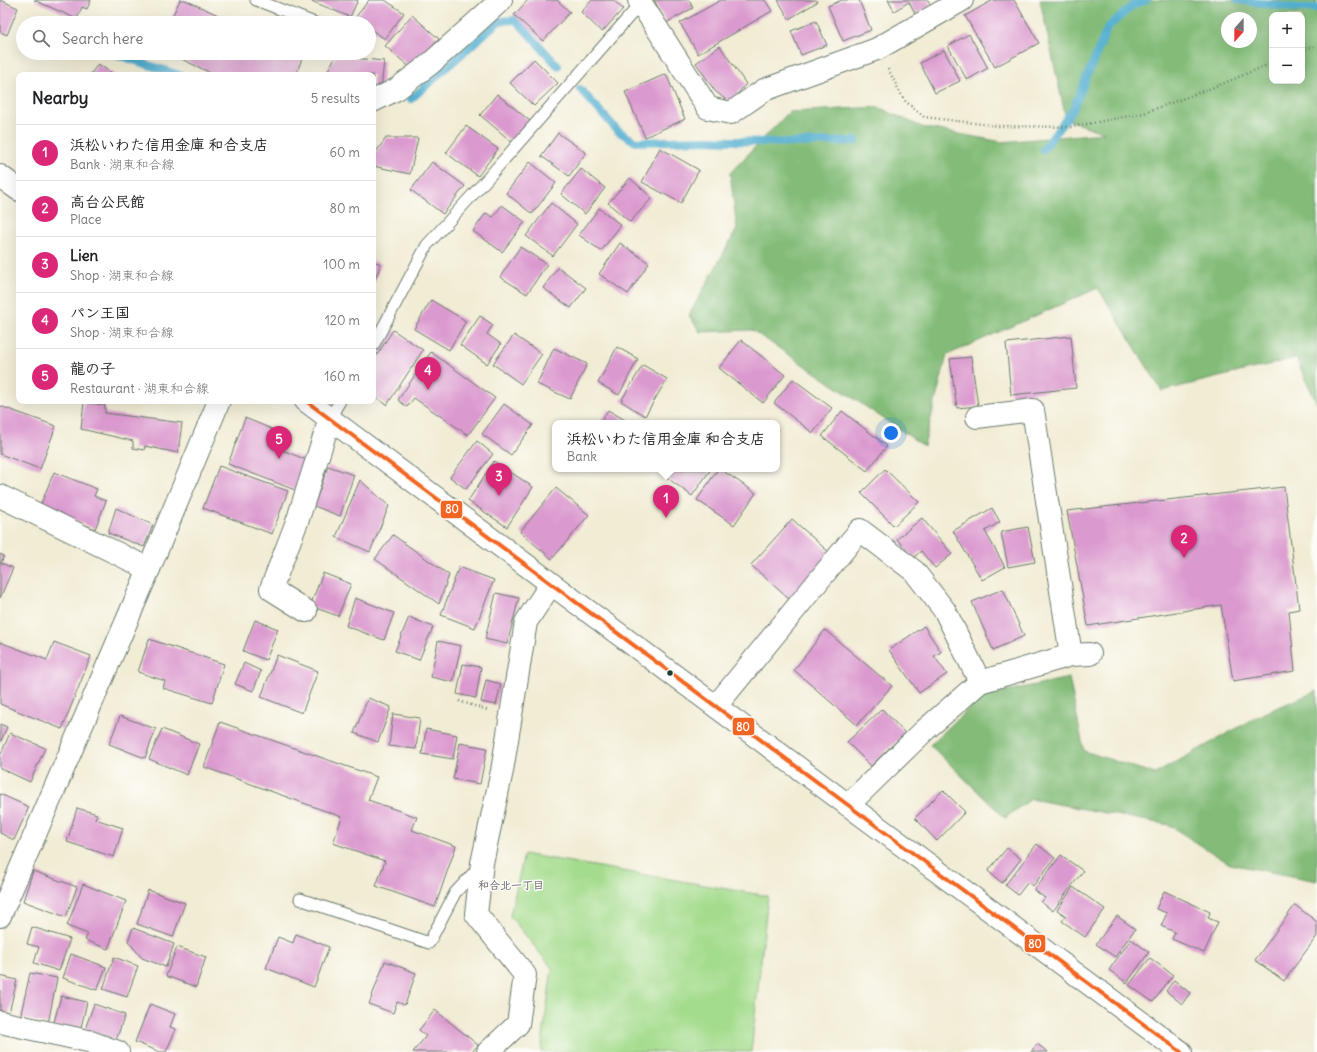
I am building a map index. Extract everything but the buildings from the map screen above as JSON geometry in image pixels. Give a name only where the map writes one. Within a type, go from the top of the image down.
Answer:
[{"type":"street","points":[[376,100],[397,89],[430,64],[502,0]]},
{"type":"street","points":[[640,1],[708,108],[731,113],[764,90],[877,50],[962,0]]},
{"type":"street","points":[[0,176],[16,188]]},
{"type":"street","points":[[0,916],[149,569],[218,404]]},
{"type":"street","points":[[316,404],[335,410],[551,584],[1182,1052]]},
{"type":"street","points":[[306,611],[272,589],[335,410]]},
{"type":"street","points":[[848,805],[925,730],[980,682],[1080,655],[1033,410],[977,416]]},
{"type":"street","points":[[0,496],[149,569]]},
{"type":"street","points":[[716,706],[860,530],[914,571],[945,611],[980,682]]},
{"type":"street","points":[[488,1052],[518,1024],[525,975],[476,914],[482,863],[502,771],[526,622],[551,584]]},
{"type":"street","points":[[0,1022],[88,1041],[118,1052]]},
{"type":"lane","points":[[256,0],[297,16]]},
{"type":"lane","points":[[376,340],[427,245],[487,179],[640,1]]},
{"type":"lane","points":[[300,899],[429,943],[454,893],[482,863]]},
{"type":"path","points":[[1305,49],[1317,45]]},
{"type":"path","points":[[877,50],[904,100],[924,116],[999,126],[1072,127],[1144,113],[1222,84],[1269,64]]},
{"type":"path","points":[[459,701],[486,710]]},
{"type":"green space","points":[[1040,0],[1317,0],[1317,404],[1296,358],[1162,391],[1098,288],[947,355],[924,446],[752,330],[700,332],[689,315],[737,229],[730,173],[789,112],[878,107],[922,127],[1002,142],[1104,133],[1066,119]]},
{"type":"green space","points":[[1069,678],[1084,751],[1155,774],[1264,713],[1317,691],[1317,881],[1230,864],[1169,825],[1031,799],[1005,818],[930,745],[982,696]]},
{"type":"green space","points":[[524,854],[768,896],[751,1052],[541,1052],[552,968],[510,916]]},
{"type":"waterway","points":[[1043,150],[1073,109],[1108,27],[1133,5],[1146,0]]},
{"type":"waterway","points":[[1238,0],[1296,8],[1317,8]]},
{"type":"waterway","points":[[411,99],[499,21],[516,20],[558,66]]},
{"type":"waterway","points":[[133,60],[171,72]]},
{"type":"waterway","points":[[580,89],[618,131],[636,142],[704,140],[793,143],[856,141]]},
{"type":"transit line","name":"80","points":[[310,404],[1181,1052]]},
{"type":"place","name":"パン王国","points":[[428,390]]},
{"type":"place","name":"龍の子","points":[[279,459]]},
{"type":"place","name":"Lien","points":[[499,496]]},
{"type":"place","name":"浜松いわた信用金庫 和合支店","points":[[666,518]]},
{"type":"place","name":"高台公民館","points":[[1184,558]]},
{"type":"district","name":"和合北一丁目","points":[[511,885]]}]
